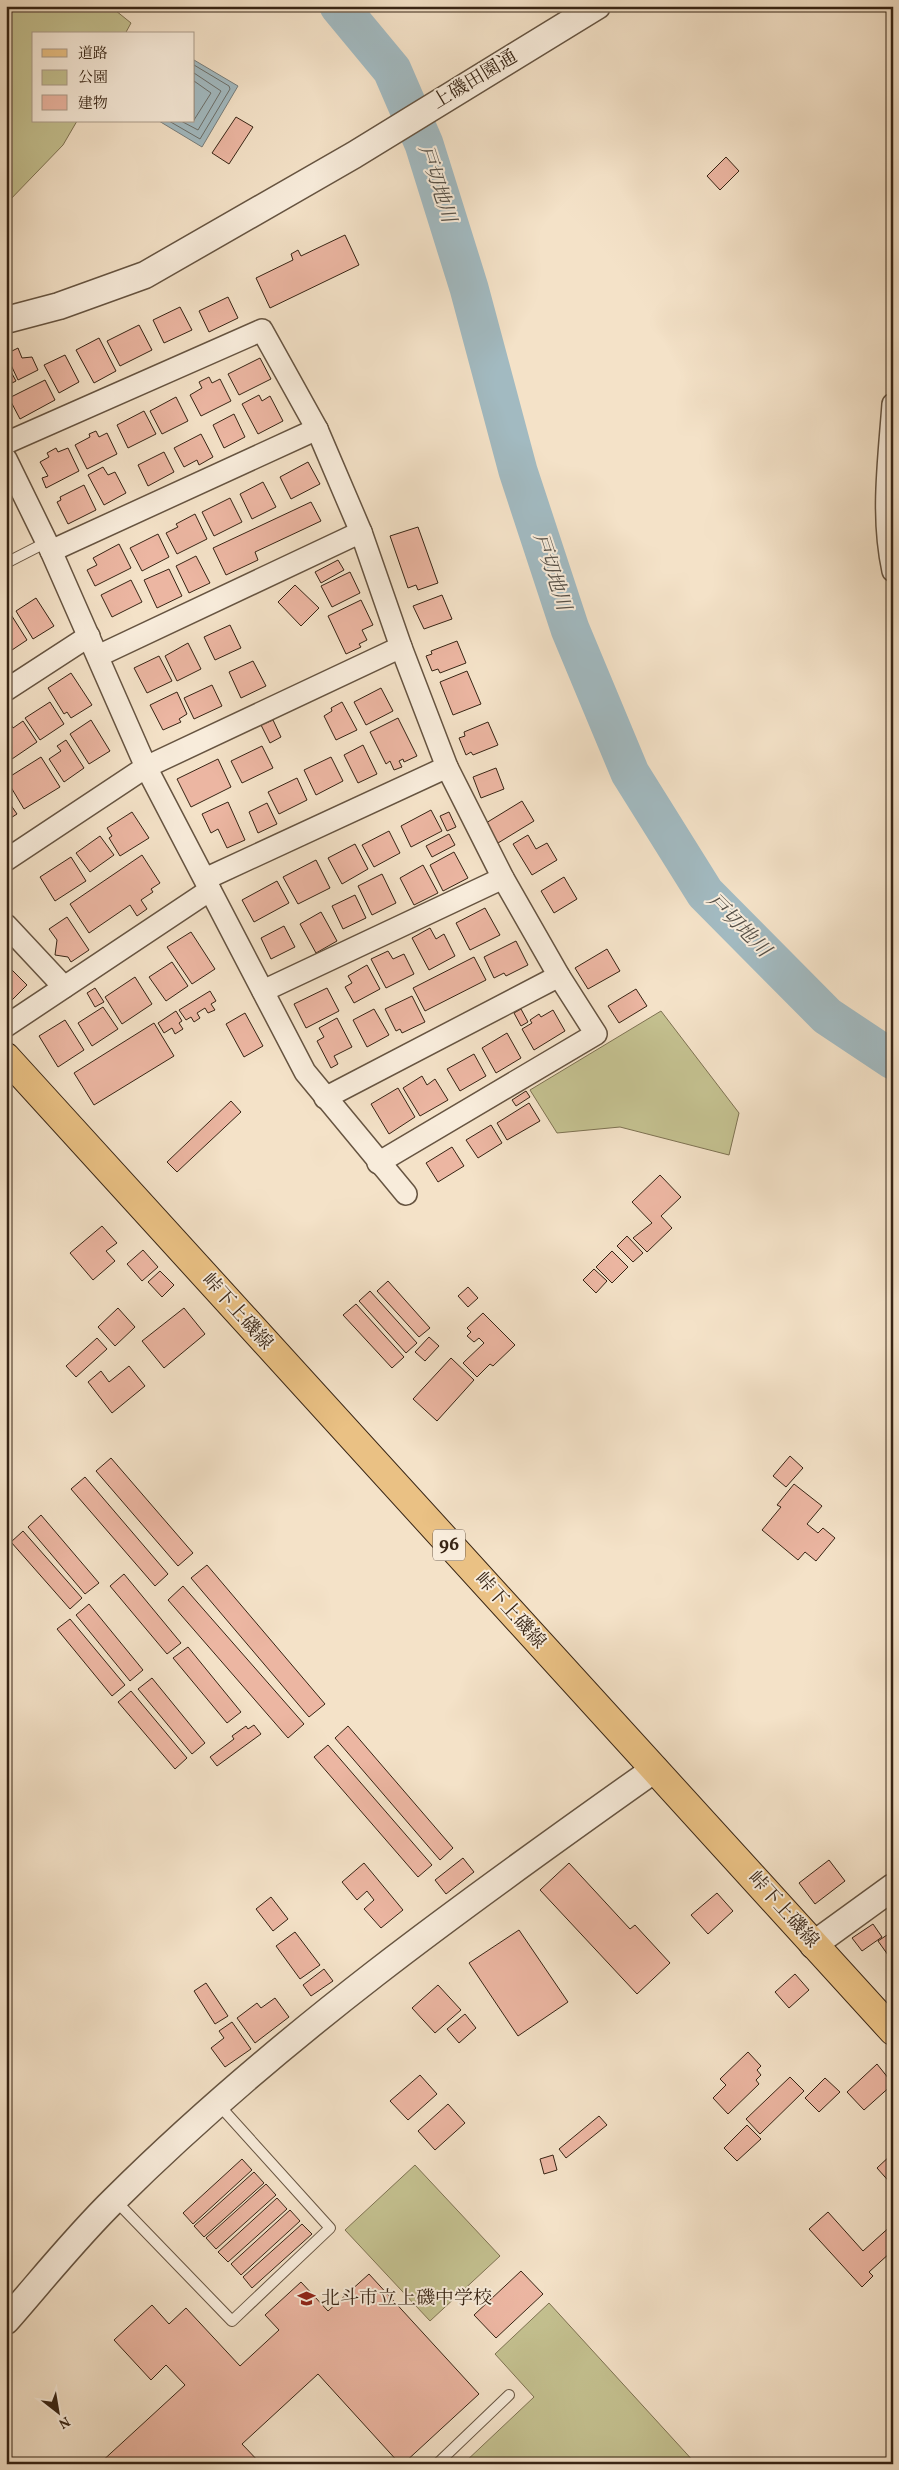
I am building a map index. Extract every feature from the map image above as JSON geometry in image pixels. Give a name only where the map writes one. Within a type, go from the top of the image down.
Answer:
[{"type":"main road","name":"峠下上磯線","points":[[6,1057],[893,2031]]},
{"type":"street","name":"上磯田園通","points":[[6,320],[59,306],[145,276],[354,155],[596,6]]},
{"type":"street","points":[[6,443],[262,330],[317,429],[361,532],[400,647],[447,767],[503,878],[559,976],[596,1034],[378,1163]]},
{"type":"street","points":[[893,404],[886,514],[887,542],[893,571]]},
{"type":"street","points":[[49,546],[317,429]]},
{"type":"street","points":[[6,459],[49,546],[146,767],[305,1072],[378,1163],[406,1194]]},
{"type":"street","points":[[98,656],[361,532]]},
{"type":"street","points":[[6,690],[89,636]]},
{"type":"street","points":[[6,860],[146,767],[400,647]]},
{"type":"street","points":[[6,1026],[208,885],[447,767]]},
{"type":"street","points":[[262,991],[503,878]]},
{"type":"street","points":[[6,925],[64,987]]},
{"type":"street","points":[[325,1098],[559,976]]},
{"type":"street","points":[[6,2321],[114,2199],[218,2104],[302,2032],[493,1884],[655,1770]]},
{"type":"street","points":[[813,1945],[893,1887]]},
{"type":"lane","points":[[6,563],[49,546]]},
{"type":"lane","points":[[114,2199],[232,2321],[330,2228],[248,2140],[218,2104]]},
{"type":"lane","points":[[437,2464],[509,2395]]},
{"type":"green space","points":[[6,6],[110,6],[131,23],[126,32],[32,32],[32,122],[76,122],[63,145],[6,204]]},
{"type":"green space","points":[[661,1011],[739,1113],[729,1155],[620,1127],[557,1133],[530,1090]]},
{"type":"green space","points":[[415,2165],[500,2256],[430,2321],[345,2230]]},
{"type":"green space","points":[[549,2303],[696,2464],[463,2464],[534,2397],[495,2354]]},
{"type":"water","points":[[195,61],[238,86],[202,147],[161,122],[195,122]]},
{"type":"building","points":[[236,117],[253,127],[229,164],[212,153]]},
{"type":"building","points":[[726,157],[739,171],[720,190],[707,176]]},
{"type":"building","points":[[345,235],[359,265],[270,308],[256,278],[293,260],[291,254],[298,250],[301,256]]},
{"type":"building","points":[[228,297],[238,318],[209,332],[199,311]]},
{"type":"building","points":[[180,307],[192,330],[164,343],[153,320]]},
{"type":"building","points":[[139,325],[152,350],[120,366],[107,341]]},
{"type":"building","points":[[99,338],[116,371],[94,383],[76,350]]},
{"type":"building","points":[[18,348],[22,358],[32,357],[38,370],[18,380],[11,365],[6,367],[6,354]]},
{"type":"building","points":[[65,355],[79,382],[59,393],[44,365]]},
{"type":"building","points":[[260,358],[271,379],[239,395],[228,374]]},
{"type":"building","points":[[10,370],[16,381],[6,386],[6,372]]},
{"type":"building","points":[[209,377],[212,383],[220,379],[231,401],[201,416],[190,395],[202,388],[199,382]]},
{"type":"building","points":[[45,380],[55,400],[20,419],[9,398]]},
{"type":"building","points":[[259,395],[262,401],[270,396],[283,421],[258,434],[242,404]]},
{"type":"building","points":[[176,397],[188,421],[162,434],[150,411]]},
{"type":"building","points":[[144,411],[156,434],[128,448],[117,425]]},
{"type":"building","points":[[234,414],[245,437],[224,448],[213,425]]},
{"type":"building","points":[[96,431],[99,437],[107,433],[117,454],[87,469],[75,445],[90,437],[89,434]]},
{"type":"building","points":[[201,434],[213,457],[199,465],[197,460],[184,467],[174,448]]},
{"type":"building","points":[[56,448],[58,452],[68,448],[79,471],[46,488],[42,478],[48,476],[40,462],[49,457],[47,453]]},
{"type":"building","points":[[164,452],[174,472],[148,486],[138,465]]},
{"type":"building","points":[[308,462],[320,484],[291,499],[280,477]]},
{"type":"building","points":[[103,467],[108,475],[115,472],[126,493],[104,505],[88,475]]},
{"type":"building","points":[[263,482],[276,507],[252,519],[240,494]]},
{"type":"building","points":[[84,485],[96,510],[68,524],[57,502],[61,500],[60,497]]},
{"type":"building","points":[[230,498],[242,522],[214,536],[202,512]]},
{"type":"building","points":[[311,502],[321,521],[255,552],[258,560],[226,575],[213,548]]},
{"type":"building","points":[[195,514],[207,539],[177,554],[166,533],[178,527],[176,524]]},
{"type":"building","points":[[418,527],[438,583],[418,590],[416,585],[408,588],[390,536]]},
{"type":"building","points":[[158,534],[169,557],[142,571],[130,548]]},
{"type":"building","points":[[119,544],[131,568],[95,586],[87,570],[97,565],[93,558]]},
{"type":"building","points":[[196,556],[210,583],[189,593],[176,566]]},
{"type":"building","points":[[338,560],[344,570],[321,583],[315,572]]},
{"type":"building","points":[[169,569],[182,596],[157,608],[144,580]]},
{"type":"building","points":[[350,572],[360,593],[332,607],[321,586]]},
{"type":"building","points":[[131,580],[142,602],[112,617],[101,595]]},
{"type":"building","points":[[295,585],[319,608],[301,626],[278,602]]},
{"type":"building","points":[[442,595],[452,619],[424,629],[413,606]]},
{"type":"building","points":[[36,598],[54,626],[33,639],[16,611]]},
{"type":"building","points":[[361,600],[373,625],[362,630],[367,640],[359,644],[361,647],[346,654],[328,616]]},
{"type":"building","points":[[10,613],[27,640],[6,654],[6,616]]},
{"type":"building","points":[[230,625],[241,648],[215,660],[204,637]]},
{"type":"building","points":[[457,641],[466,663],[440,673],[438,669],[432,671],[426,656],[432,654],[431,651]]},
{"type":"building","points":[[188,643],[201,669],[177,681],[165,656]]},
{"type":"building","points":[[159,656],[172,681],[147,693],[134,668]]},
{"type":"building","points":[[253,661],[266,686],[241,698],[229,672]]},
{"type":"building","points":[[467,671],[481,704],[453,715],[440,682]]},
{"type":"building","points":[[71,673],[92,705],[71,718],[67,712],[64,714],[48,688]]},
{"type":"building","points":[[212,685],[222,706],[194,719],[184,698]]},
{"type":"building","points":[[381,688],[393,711],[366,725],[354,702]]},
{"type":"building","points":[[177,692],[187,714],[179,719],[181,722],[163,730],[150,705]]},
{"type":"building","points":[[50,702],[64,724],[40,740],[25,718]]},
{"type":"building","points":[[342,702],[357,730],[336,740],[324,716],[332,711],[331,708]]},
{"type":"building","points":[[398,718],[417,756],[404,762],[403,759],[399,761],[402,767],[394,770],[390,761],[386,764],[370,732]]},
{"type":"building","points":[[91,720],[110,751],[89,764],[70,734]]},
{"type":"building","points":[[273,720],[281,737],[270,743],[261,725]]},
{"type":"building","points":[[23,721],[37,742],[12,759],[6,751],[6,727],[11,724],[13,728]]},
{"type":"building","points":[[488,722],[498,745],[473,755],[471,752],[466,755],[459,738],[465,736],[464,732]]},
{"type":"building","points":[[66,740],[84,768],[64,782],[49,759],[61,751],[57,746]]},
{"type":"building","points":[[363,745],[377,774],[358,783],[344,755]]},
{"type":"building","points":[[262,746],[273,768],[242,783],[231,761]]},
{"type":"building","points":[[41,757],[60,787],[24,809],[6,779]]},
{"type":"building","points":[[331,757],[343,781],[316,795],[304,770]]},
{"type":"building","points":[[218,759],[231,787],[191,807],[177,779]]},
{"type":"building","points":[[496,768],[504,789],[481,798],[473,777]]},
{"type":"building","points":[[297,778],[307,800],[279,814],[268,792]]},
{"type":"building","points":[[6,798],[17,814],[6,821]]},
{"type":"building","points":[[522,801],[534,821],[498,843],[486,823]]},
{"type":"building","points":[[228,802],[245,840],[227,848],[218,829],[211,833],[202,814]]},
{"type":"building","points":[[267,803],[277,824],[258,833],[249,812]]},
{"type":"building","points":[[431,810],[442,831],[411,847],[401,826]]},
{"type":"building","points":[[132,812],[149,838],[120,856],[109,838],[112,836],[107,828]]},
{"type":"building","points":[[449,812],[456,827],[447,831],[440,816]]},
{"type":"building","points":[[389,831],[400,853],[374,867],[362,845]]},
{"type":"building","points":[[449,834],[455,845],[432,857],[426,846]]},
{"type":"building","points":[[528,835],[536,849],[547,843],[557,860],[532,875],[513,844]]},
{"type":"building","points":[[100,836],[114,855],[90,872],[76,853]]},
{"type":"building","points":[[355,844],[368,869],[342,884],[328,858]]},
{"type":"building","points":[[454,852],[468,878],[443,891],[430,865]]},
{"type":"building","points":[[142,855],[160,883],[151,889],[153,892],[141,900],[147,909],[137,916],[130,905],[89,933],[70,904]]},
{"type":"building","points":[[71,857],[86,881],[55,901],[40,877]]},
{"type":"building","points":[[316,860],[330,888],[298,904],[283,877]]},
{"type":"building","points":[[423,865],[438,893],[414,905],[400,878]]},
{"type":"building","points":[[382,874],[396,903],[372,915],[358,886]]},
{"type":"building","points":[[564,877],[577,899],[554,913],[541,891]]},
{"type":"building","points":[[277,881],[289,903],[254,922],[242,900]]},
{"type":"building","points":[[355,895],[366,918],[343,929],[332,906]]},
{"type":"building","points":[[485,908],[500,935],[470,950],[456,923]]},
{"type":"building","points":[[321,912],[337,941],[316,953],[300,924]]},
{"type":"building","points":[[67,917],[89,950],[71,962],[68,957],[55,955],[57,940],[49,929]]},
{"type":"building","points":[[284,926],[295,947],[271,959],[261,938]]},
{"type":"building","points":[[430,928],[436,939],[444,934],[455,956],[429,970],[412,938]]},
{"type":"building","points":[[191,932],[215,969],[192,984],[167,947]]},
{"type":"building","points":[[516,941],[528,965],[506,976],[504,973],[494,978],[484,957]]},
{"type":"building","points":[[607,949],[620,971],[588,989],[575,968]]},
{"type":"building","points":[[388,951],[393,959],[404,954],[414,974],[386,988],[371,959]]},
{"type":"building","points":[[474,957],[486,980],[425,1011],[413,988]]},
{"type":"building","points":[[172,962],[188,986],[166,1001],[149,977]]},
{"type":"building","points":[[6,964],[27,985],[9,1003],[6,1000]]},
{"type":"building","points":[[367,965],[380,989],[354,1003],[345,987],[352,983],[348,976]]},
{"type":"building","points":[[135,977],[152,1004],[122,1024],[105,997]]},
{"type":"building","points":[[95,988],[104,1002],[95,1007],[87,993]]},
{"type":"building","points":[[327,988],[339,1011],[306,1028],[294,1004]]},
{"type":"building","points":[[636,989],[647,1006],[619,1023],[608,1006]]},
{"type":"building","points":[[210,991],[216,1001],[211,1004],[215,1010],[208,1013],[205,1008],[197,1013],[200,1018],[194,1022],[191,1017],[186,1020],[179,1010]]},
{"type":"building","points":[[412,996],[425,1022],[402,1033],[400,1029],[396,1031],[385,1009]]},
{"type":"building","points":[[103,1007],[118,1029],[92,1046],[78,1023]]},
{"type":"building","points":[[374,1009],[389,1035],[367,1047],[353,1020]]},
{"type":"building","points":[[521,1009],[528,1022],[521,1026],[514,1013]]},
{"type":"building","points":[[553,1010],[565,1031],[534,1050],[522,1029],[532,1023],[530,1020],[539,1014],[541,1017]]},
{"type":"building","points":[[176,1011],[182,1021],[179,1023],[183,1029],[175,1034],[172,1028],[164,1033],[158,1023]]},
{"type":"building","points":[[245,1013],[263,1046],[244,1057],[226,1024]]},
{"type":"building","points":[[337,1018],[352,1047],[334,1056],[338,1064],[331,1068],[317,1041],[324,1037],[319,1028]]},
{"type":"building","points":[[65,1020],[84,1050],[58,1067],[39,1036]]},
{"type":"building","points":[[154,1023],[174,1056],[94,1105],[74,1073]]},
{"type":"building","points":[[507,1033],[521,1058],[496,1073],[482,1048]]},
{"type":"building","points":[[474,1054],[486,1076],[460,1091],[447,1069]]},
{"type":"building","points":[[422,1076],[427,1085],[435,1079],[448,1100],[420,1116],[403,1088]]},
{"type":"building","points":[[398,1088],[415,1117],[389,1134],[371,1104]]},
{"type":"building","points":[[526,1091],[530,1097],[516,1106],[512,1100]]},
{"type":"building","points":[[231,1101],[241,1112],[177,1172],[167,1162]]},
{"type":"building","points":[[529,1103],[540,1121],[507,1140],[497,1123]]},
{"type":"building","points":[[491,1125],[502,1143],[478,1158],[466,1140]]},
{"type":"building","points":[[452,1147],[464,1166],[438,1182],[426,1163]]},
{"type":"building","points":[[660,1175],[681,1197],[661,1216],[672,1228],[647,1252],[633,1238],[652,1223],[632,1202]]},
{"type":"building","points":[[102,1226],[117,1243],[106,1251],[115,1261],[93,1280],[70,1253]]},
{"type":"building","points":[[627,1236],[643,1253],[633,1262],[617,1246]]},
{"type":"building","points":[[143,1250],[158,1267],[142,1281],[127,1264]]},
{"type":"building","points":[[612,1251],[628,1267],[612,1283],[596,1267]]},
{"type":"building","points":[[594,1269],[607,1281],[596,1293],[583,1280]]},
{"type":"building","points":[[160,1271],[174,1285],[162,1297],[148,1282]]},
{"type":"building","points":[[388,1281],[430,1328],[419,1337],[377,1291]]},
{"type":"building","points":[[468,1287],[478,1298],[468,1307],[458,1296]]},
{"type":"building","points":[[370,1291],[417,1343],[406,1353],[359,1301]]},
{"type":"building","points":[[356,1304],[404,1357],[392,1368],[343,1315]]},
{"type":"building","points":[[118,1308],[135,1327],[115,1346],[98,1327]]},
{"type":"building","points":[[184,1308],[205,1334],[164,1368],[142,1341]]},
{"type":"building","points":[[483,1313],[515,1345],[493,1366],[490,1364],[477,1377],[463,1363],[484,1343],[479,1338],[474,1342],[467,1336],[471,1332],[467,1328]]},
{"type":"building","points":[[429,1337],[439,1346],[425,1361],[415,1352]]},
{"type":"building","points":[[97,1338],[107,1349],[76,1377],[66,1366]]},
{"type":"building","points":[[451,1358],[474,1380],[437,1421],[413,1399]]},
{"type":"building","points":[[129,1366],[145,1386],[112,1413],[88,1382],[101,1371],[109,1382]]},
{"type":"building","points":[[790,1456],[803,1468],[786,1487],[773,1476]]},
{"type":"building","points":[[111,1458],[193,1553],[178,1566],[96,1471]]},
{"type":"building","points":[[85,1477],[168,1574],[155,1586],[71,1489]]},
{"type":"building","points":[[794,1484],[822,1506],[807,1524],[818,1533],[823,1528],[835,1538],[816,1561],[805,1552],[798,1560],[762,1530],[781,1507],[777,1505]]},
{"type":"building","points":[[41,1515],[99,1583],[85,1594],[28,1527]]},
{"type":"building","points":[[23,1531],[82,1598],[70,1609],[11,1542]]},
{"type":"building","points":[[207,1565],[325,1704],[309,1717],[191,1578]]},
{"type":"building","points":[[124,1574],[181,1643],[167,1654],[110,1586]]},
{"type":"building","points":[[183,1586],[304,1724],[288,1738],[168,1600]]},
{"type":"building","points":[[89,1604],[143,1670],[130,1681],[76,1615]]},
{"type":"building","points":[[70,1619],[125,1685],[112,1696],[57,1629]]},
{"type":"building","points":[[188,1647],[241,1712],[227,1723],[173,1658]]},
{"type":"building","points":[[152,1678],[205,1743],[192,1754],[138,1689]]},
{"type":"building","points":[[131,1691],[187,1758],[175,1769],[118,1702]]},
{"type":"building","points":[[254,1725],[261,1734],[217,1766],[210,1757],[234,1739],[232,1736],[246,1726],[248,1729]]},
{"type":"building","points":[[348,1726],[453,1848],[440,1860],[335,1738]]},
{"type":"building","points":[[328,1745],[432,1865],[418,1877],[314,1757]]},
{"type":"building","points":[[463,1858],[474,1872],[446,1894],[435,1880]]},
{"type":"building","points":[[829,1860],[845,1881],[815,1904],[799,1883]]},
{"type":"building","points":[[364,1863],[403,1910],[381,1928],[364,1909],[374,1900],[367,1891],[357,1900],[342,1882]]},
{"type":"building","points":[[569,1863],[630,1929],[635,1925],[670,1963],[637,1994],[540,1890]]},
{"type":"building","points":[[717,1893],[733,1911],[708,1934],[691,1915]]},
{"type":"building","points":[[271,1897],[288,1919],[273,1931],[256,1909]]},
{"type":"building","points":[[873,1924],[882,1937],[862,1951],[852,1938]]},
{"type":"building","points":[[519,1930],[568,2002],[518,2036],[469,1963]]},
{"type":"building","points":[[893,1931],[893,1962],[878,1941]]},
{"type":"building","points":[[295,1932],[320,1965],[300,1979],[276,1946]]},
{"type":"building","points":[[324,1969],[333,1981],[311,1996],[303,1985]]},
{"type":"building","points":[[795,1974],[809,1990],[789,2008],[775,1992]]},
{"type":"building","points":[[206,1983],[228,2016],[215,2024],[194,1991]]},
{"type":"building","points":[[438,1985],[461,2010],[435,2033],[412,2008]]},
{"type":"building","points":[[275,1998],[289,2017],[255,2043],[237,2018],[257,2003],[261,2008]]},
{"type":"building","points":[[465,2014],[476,2028],[459,2043],[447,2029]]},
{"type":"building","points":[[232,2022],[251,2049],[225,2067],[211,2048],[224,2038],[219,2031]]},
{"type":"building","points":[[748,2052],[761,2066],[757,2070],[761,2075],[756,2080],[759,2084],[728,2114],[713,2098],[726,2085],[720,2079]]},
{"type":"building","points":[[877,2064],[893,2084],[864,2110],[847,2092]]},
{"type":"building","points":[[420,2075],[437,2094],[408,2120],[390,2101]]},
{"type":"building","points":[[790,2077],[804,2091],[760,2134],[746,2119]]},
{"type":"building","points":[[825,2078],[840,2092],[819,2112],[805,2098]]},
{"type":"building","points":[[448,2104],[465,2123],[435,2150],[418,2131]]},
{"type":"building","points":[[599,2116],[607,2125],[566,2158],[559,2149]]},
{"type":"building","points":[[747,2125],[761,2139],[737,2161],[724,2148]]},
{"type":"building","points":[[893,2153],[893,2186],[877,2168]]},
{"type":"building","points":[[553,2155],[557,2170],[544,2174],[540,2159]]},
{"type":"building","points":[[242,2159],[252,2170],[193,2224],[183,2213]]},
{"type":"building","points":[[254,2172],[264,2183],[204,2237],[194,2226]]},
{"type":"building","points":[[266,2184],[276,2195],[216,2249],[206,2238]]},
{"type":"building","points":[[277,2198],[287,2209],[228,2262],[218,2252]]},
{"type":"building","points":[[290,2210],[300,2221],[241,2275],[231,2264]]},
{"type":"building","points":[[828,2212],[863,2251],[893,2224],[893,2254],[891,2252],[869,2272],[873,2276],[862,2287],[809,2229]]},
{"type":"building","points":[[302,2224],[312,2234],[252,2288],[243,2277]]},
{"type":"building","points":[[521,2271],[543,2294],[496,2338],[474,2315]]},
{"type":"building","points":[[369,2274],[479,2394],[403,2464],[400,2464],[318,2374],[242,2444],[261,2464],[99,2464],[185,2385],[166,2365],[151,2380],[114,2340],[152,2305],[169,2324],[186,2308],[240,2366],[279,2330],[265,2315],[301,2282],[328,2311]]},
{"type":"waterway","name":"戸切地川","points":[[339,6],[392,70],[424,144],[469,288],[518,471],[570,629],[630,773],[705,893],[827,1016],[893,1060]]},
{"type":"place","name":"北斗市立上磯中学校","points":[[307,2299]]}]
